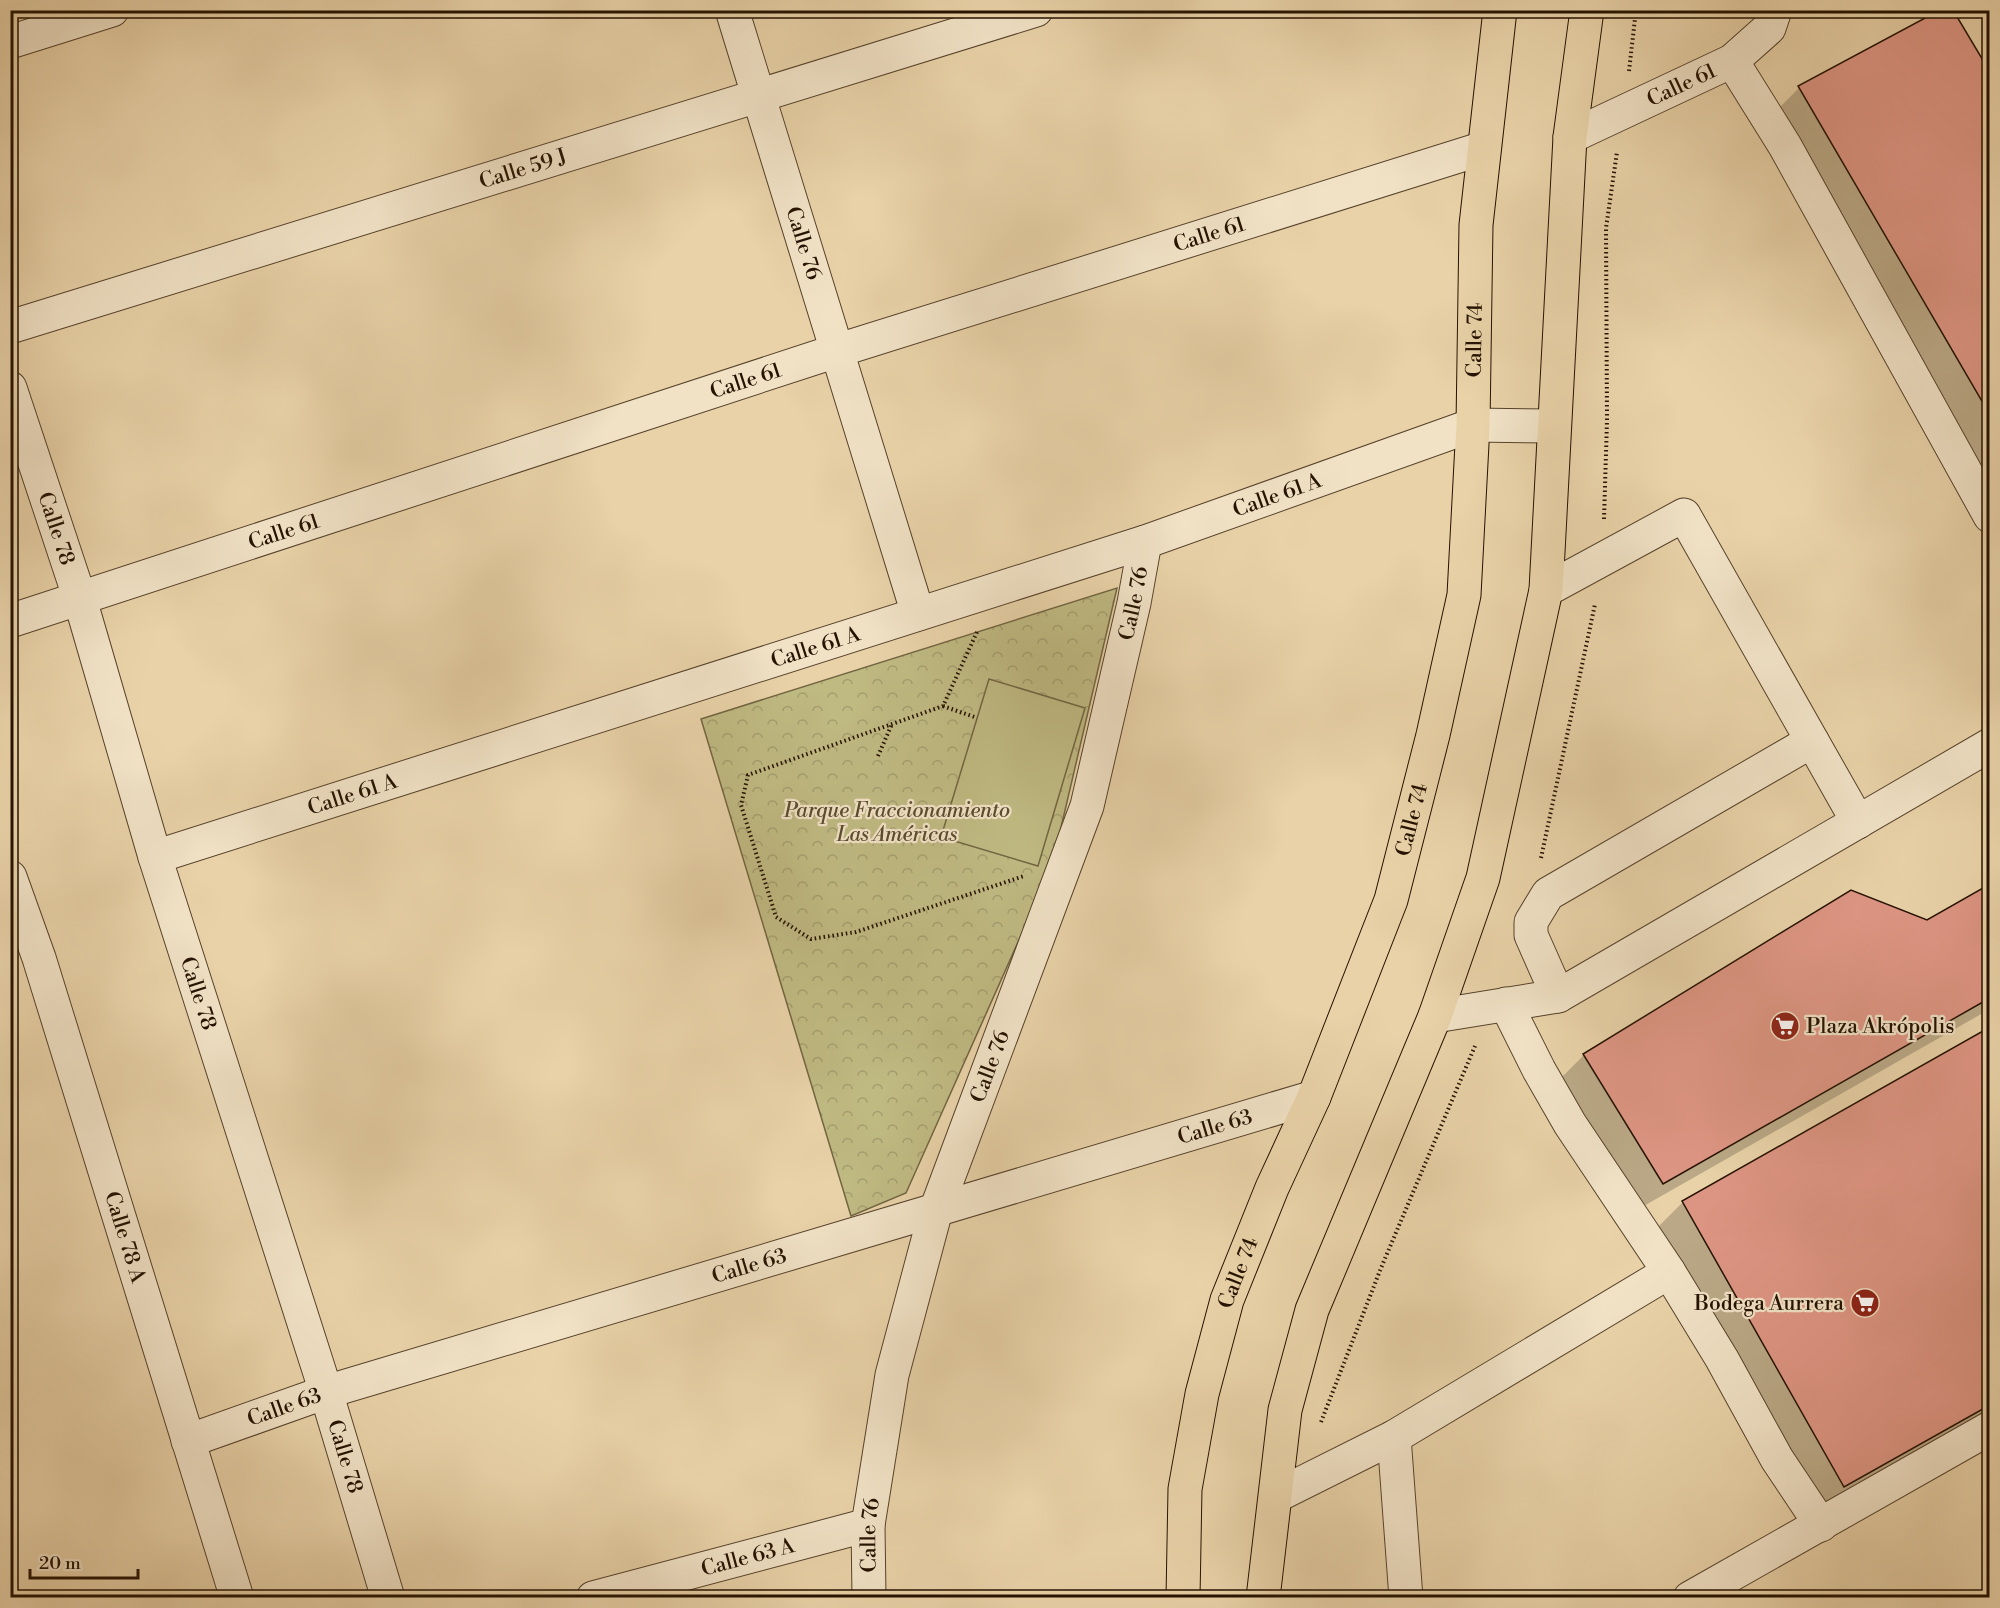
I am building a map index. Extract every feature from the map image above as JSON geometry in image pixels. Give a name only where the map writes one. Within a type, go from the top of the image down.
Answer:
[{"type":"main road","name":"Calle 74","points":[[1183,1598],[1185,1489],[1202,1394],[1227,1300],[1272,1188],[1314,1097],[1391,900],[1464,595],[1473,425],[1476,225],[1500,10]]},
{"type":"main road","points":[[1263,1598],[1285,1410],[1312,1310],[1435,1016],[1483,878],[1546,590],[1570,137],[1587,10]]},
{"type":"street","points":[[10,42],[112,10]]},
{"type":"street","name":"Calle 76","points":[[732,10],[918,614]]},
{"type":"street","name":"Calle 59 J","points":[[10,327],[1035,10]]},
{"type":"street","name":"Calle 61","points":[[1570,137],[1732,61],[1769,28],[1775,10]]},
{"type":"street","points":[[1732,61],[1785,146],[1989,516]]},
{"type":"street","name":"Calle 61","points":[[10,621],[79,596],[836,351],[1484,148]]},
{"type":"street","name":"Calle 78","points":[[10,388],[79,596],[155,857],[326,1392],[388,1598]]},
{"type":"street","points":[[1473,425],[1554,426]]},
{"type":"street","name":"Calle 61 A","points":[[155,857],[1145,542],[1473,425]]},
{"type":"street","points":[[1546,590],[1684,515],[1858,822]]},
{"type":"street","name":"Calle 76","points":[[869,1598],[868,1525],[892,1375],[936,1210],[1088,806],[1134,603],[1145,542]]},
{"type":"street","points":[[1558,996],[1531,935],[1531,922],[1548,894],[1812,741]]},
{"type":"street","points":[[1435,1016],[1558,996],[1989,746]]},
{"type":"street","name":"Calle 78 A","points":[[10,877],[39,958],[237,1598]]},
{"type":"street","points":[[1506,1004],[1539,1070],[1570,1124],[1669,1272],[1777,1459],[1821,1525]]},
{"type":"street","name":"Calle 63","points":[[188,1441],[326,1392],[1314,1097]]},
{"type":"street","points":[[1276,1496],[1394,1437],[1669,1272]]},
{"type":"street","points":[[1690,1598],[1989,1428]]},
{"type":"street","points":[[1394,1437],[1406,1598]]},
{"type":"street","name":"Calle 63 A","points":[[593,1598],[868,1525]]},
{"type":"path","points":[[943,706],[977,631]]},
{"type":"path","points":[[977,718],[943,706],[748,775],[741,806],[776,917],[811,939],[856,932],[1030,874]]},
{"type":"path","points":[[878,756],[893,724]]},
{"type":"green space","name":"Parque Fraccionamiento Las Américas","points":[[1117,588],[1052,866],[906,1193],[851,1216],[701,719]]},
{"type":"green space","points":[[989,679],[1085,708],[1038,866],[941,837]]},
{"type":"building","points":[[1940,10],[1953,10],[1990,72],[1990,415],[1798,86]]},
{"type":"building","name":"Plaza Akrópolis","points":[[1990,884],[1990,998],[1663,1184],[1583,1054],[1851,890],[1927,920]]},
{"type":"building","name":"Bodega Aurrera","points":[[1990,1027],[1990,1405],[1844,1487],[1682,1201]]},
{"type":"place","name":"Plaza Akrópolis","points":[[1785,1026]]},
{"type":"place","name":"Bodega Aurrera","points":[[1865,1303]]}]
